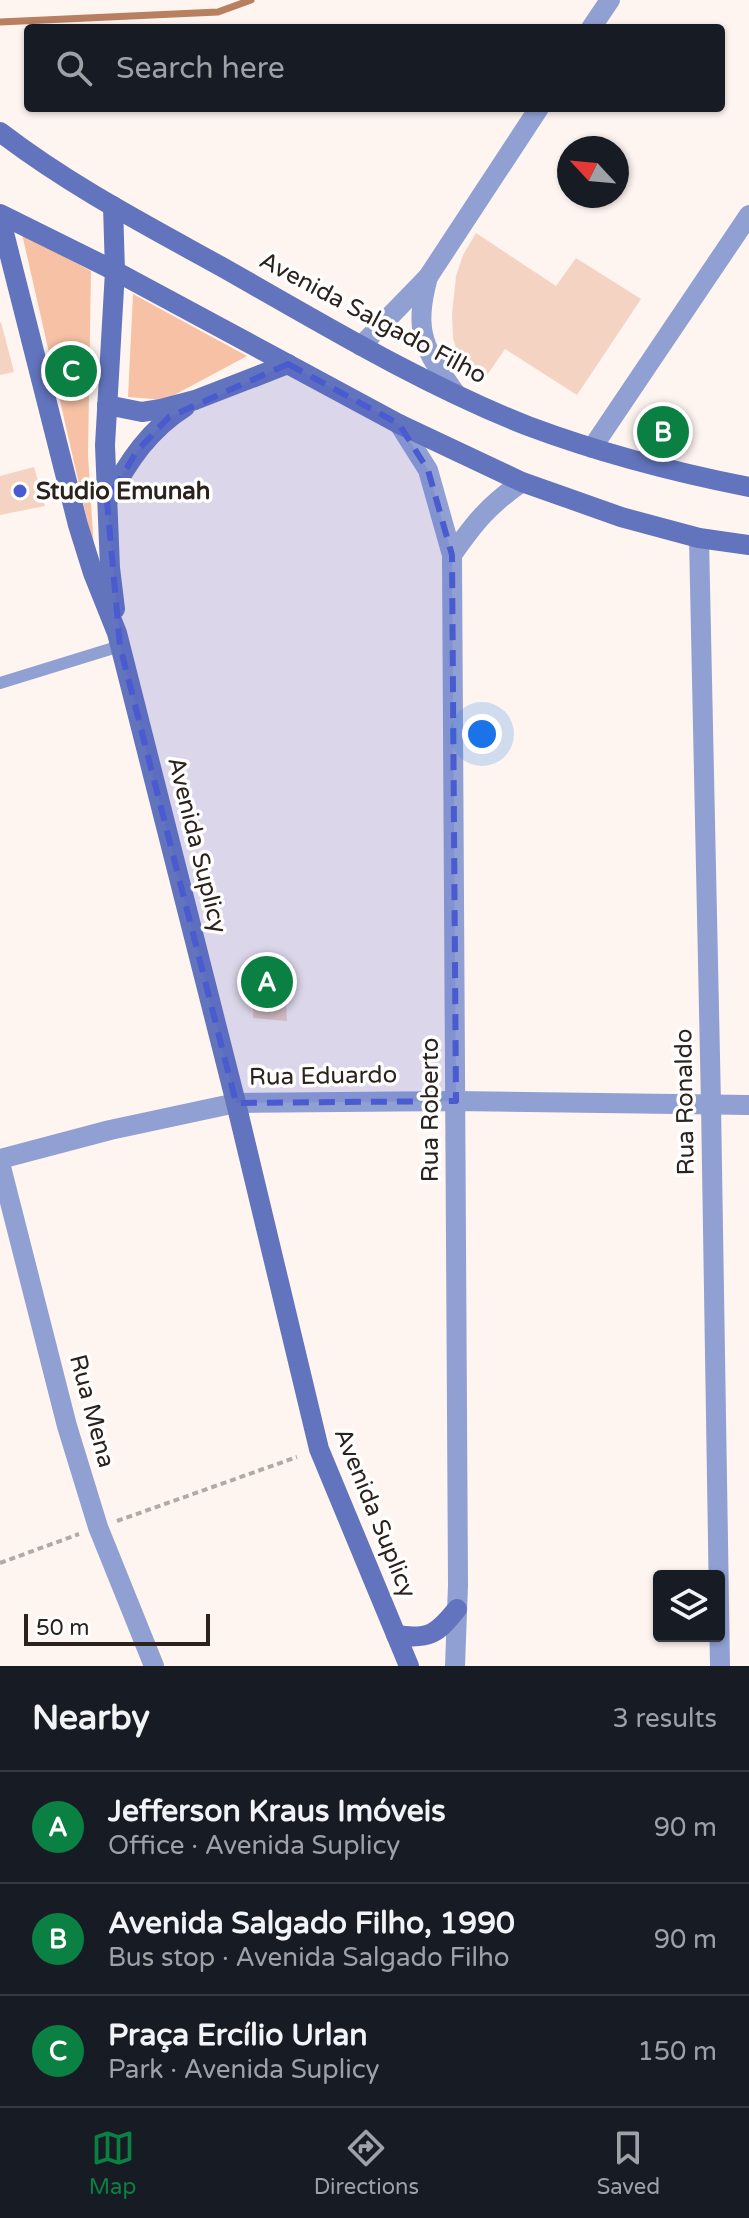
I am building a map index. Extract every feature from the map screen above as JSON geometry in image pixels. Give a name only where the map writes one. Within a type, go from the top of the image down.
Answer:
[{"type":"main road","name":"Avenida Salgado Filho","points":[[0,132],[57,174],[361,346],[456,394],[526,425],[592,448],[659,468],[749,487]]},
{"type":"main road","points":[[113,206],[115,271],[105,445],[110,568],[118,640]]},
{"type":"main road","points":[[0,216],[115,271],[399,424],[522,482],[621,517],[699,538],[749,545]]},
{"type":"main road","name":"Avenida Suplicy","points":[[0,216],[78,525],[118,640],[236,1103],[319,1449],[409,1666]]},
{"type":"main road","points":[[236,384],[255,347]]},
{"type":"main road","points":[[107,405],[142,412],[195,400],[288,364]]},
{"type":"main road","points":[[107,501],[123,472],[154,431],[195,400]]},
{"type":"main road","points":[[396,1635],[415,1638],[430,1636],[445,1625],[457,1609]]},
{"type":"street","points":[[594,24],[610,0]]},
{"type":"street","points":[[361,346],[428,277],[536,112]]},
{"type":"street","points":[[592,448],[749,215]]},
{"type":"street","points":[[428,277],[420,311],[421,329],[426,348],[456,394]]},
{"type":"street","name":"Rua Roberto","points":[[399,424],[428,470],[452,555],[456,1101],[455,1666]]},
{"type":"street","points":[[452,555],[476,521],[496,500],[522,482]]},
{"type":"street","name":"Rua Ronaldo","points":[[699,538],[720,1666]]},
{"type":"street","name":"Rua Eduardo","points":[[0,1161],[110,1130],[236,1103],[456,1101],[749,1105]]},
{"type":"street","name":"Rua Mena","points":[[0,1161],[67,1426],[98,1527],[154,1666]]},
{"type":"lane","points":[[0,683],[118,640]]},
{"type":"path","points":[[0,1563],[319,1449]]},
{"type":"highlighted area","points":[[288,364],[399,424],[428,470],[452,555],[456,1101],[236,1103],[120,646],[107,501],[137,451],[169,417]]},
{"type":"shaded area","points":[[22,234],[91,271],[88,455],[94,550]]},
{"type":"shaded area","points":[[133,294],[247,356],[165,400],[128,397]]},
{"type":"building","points":[[476,233],[556,286],[576,258],[641,299],[577,395],[505,349],[483,381],[460,361],[453,338],[456,276],[463,255]]},
{"type":"building","points":[[0,323],[14,372],[0,375]]},
{"type":"building","name":"Studio Emunah","points":[[34,467],[45,506],[0,515],[0,476]]},
{"type":"building","points":[[254,971],[284,971],[287,1021],[253,1018]]},
{"type":"waterway","points":[[0,22],[218,12],[251,0]]},
{"type":"place","name":"Praça Ercílio Urlan","points":[[71,371]]},
{"type":"place","name":"Avenida Salgado Filho, 1990","points":[[663,432]]},
{"type":"place","name":"Studio Emunah","points":[[20,491]]},
{"type":"place","name":"Jefferson Kraus Imóveis","points":[[267,982]]}]
